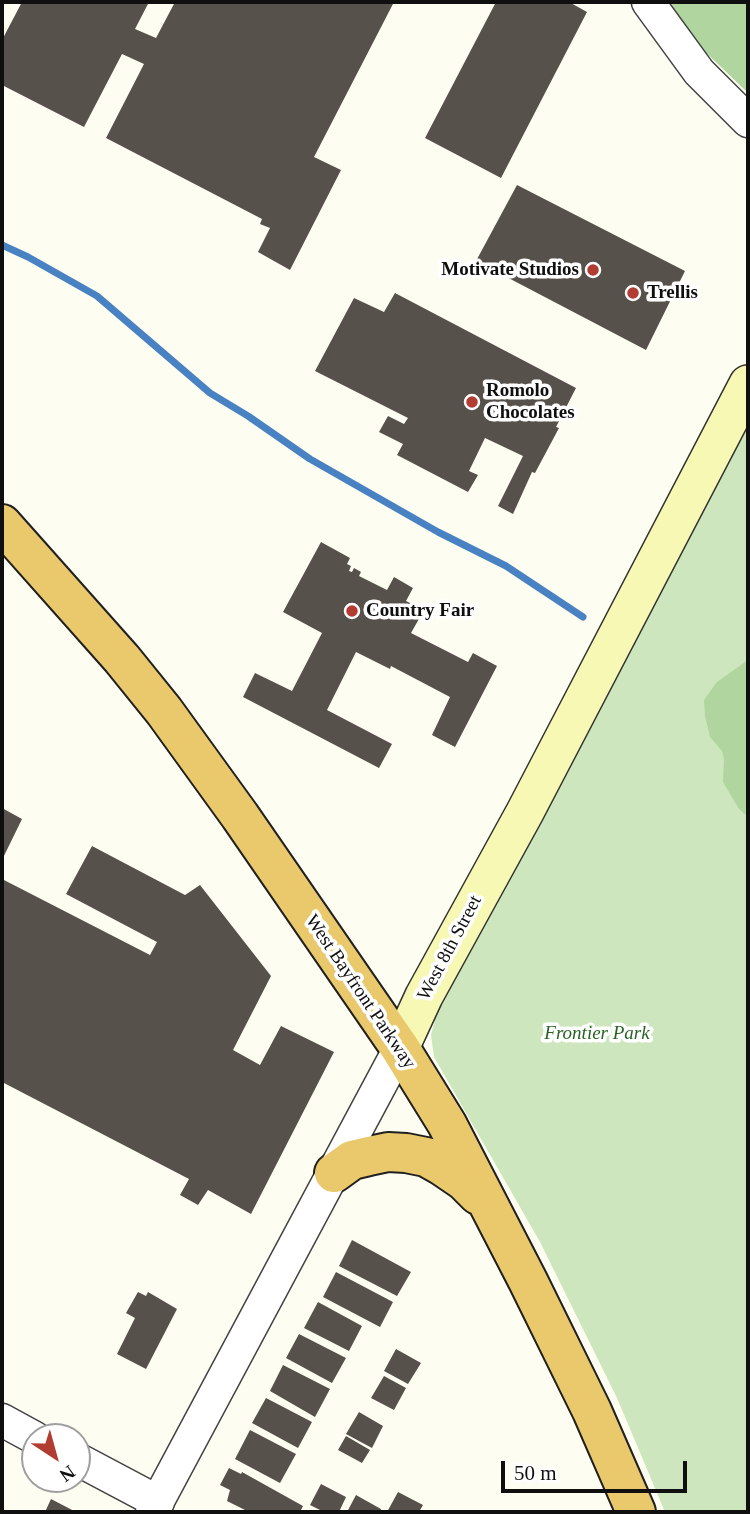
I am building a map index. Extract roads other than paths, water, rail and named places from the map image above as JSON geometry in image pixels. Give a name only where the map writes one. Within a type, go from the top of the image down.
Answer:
[{"type":"highway","name":"West Bayfront Parkway","points":[[2,524],[122,659],[164,711],[400,1048],[447,1124],[583,1391],[636,1512]]},
{"type":"highway","points":[[334,1173],[352,1160],[388,1152],[426,1157],[464,1181],[487,1204]]},
{"type":"main road","name":"West 8th Street","points":[[400,1048],[424,996],[525,812],[748,384]]},
{"type":"street","points":[[648,2],[699,72],[748,121]]},
{"type":"street","name":"West 8th Street","points":[[155,1507],[400,1048]]},
{"type":"street","points":[[2,1420],[21,1430]]},
{"type":"street","points":[[91,1468],[155,1507]]},
{"type":"waterway","points":[[2,245],[97,296],[210,393],[310,459],[438,532],[506,566],[583,617]]},
{"type":"place","name":"Motivate Studios","points":[[593,270]]},
{"type":"place","name":"Trellis","points":[[633,293]]},
{"type":"place","name":"Romolo Chocolates","points":[[472,402]]},
{"type":"place","name":"Country Fair","points":[[352,611]]},
{"type":"park label","name":"Frontier Park","points":[[597,1034]]}]
